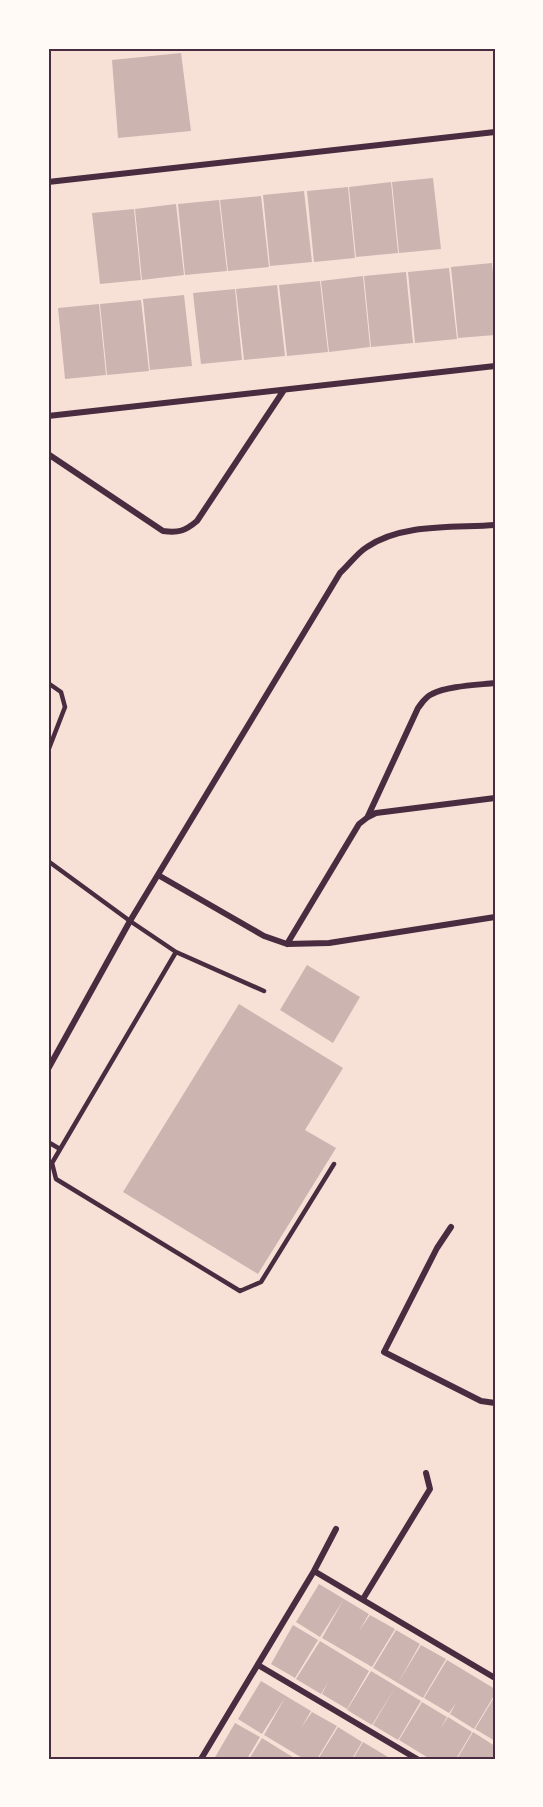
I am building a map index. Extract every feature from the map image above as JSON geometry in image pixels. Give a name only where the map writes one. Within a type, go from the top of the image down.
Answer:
[{"type":"street","points":[[48,182],[495,132]]},
{"type":"street","points":[[48,416],[495,366]]},
{"type":"street","points":[[48,454],[164,531],[177,533],[186,530],[197,521],[284,390]]},
{"type":"street","points":[[48,1069],[130,921],[340,573],[366,547],[388,537],[414,530],[495,525]]},
{"type":"street","points":[[368,817],[424,699],[443,690],[495,683]]},
{"type":"street","points":[[287,944],[359,824],[368,817],[387,812],[495,798]]},
{"type":"street","points":[[159,875],[264,936],[287,944],[329,943],[495,917]]},
{"type":"street","points":[[452,1227],[437,1248],[384,1352],[481,1401],[495,1403]]},
{"type":"street","points":[[363,1599],[430,1489],[426,1473]]},
{"type":"street","points":[[201,1759],[336,1529]]},
{"type":"street","points":[[314,1570],[495,1678]]},
{"type":"street","points":[[258,1665],[417,1759]]},
{"type":"lane","points":[[48,683],[61,692],[65,707],[48,751]]},
{"type":"lane","points":[[48,861],[176,952],[264,991]]},
{"type":"lane","points":[[176,952],[52,1163],[56,1179],[240,1291],[261,1282],[334,1164]]},
{"type":"lane","points":[[48,1142],[60,1149]]},
{"type":"building","points":[[181,53],[191,131],[118,138],[112,60]]},
{"type":"building","points":[[433,178],[441,249],[399,253],[392,182]]},
{"type":"building","points":[[391,182],[398,253],[356,257],[349,187]]},
{"type":"building","points":[[348,187],[355,258],[314,262],[307,191]]},
{"type":"building","points":[[304,191],[312,262],[270,266],[263,195]]},
{"type":"building","points":[[261,196],[269,267],[228,271],[220,200]]},
{"type":"building","points":[[219,200],[227,271],[185,275],[178,204]]},
{"type":"building","points":[[176,204],[184,275],[142,280],[135,209]]},
{"type":"building","points":[[134,209],[141,280],[100,284],[92,213]]},
{"type":"building","points":[[492,263],[495,335],[458,338],[451,267]]},
{"type":"building","points":[[449,268],[457,339],[415,343],[408,272]]},
{"type":"building","points":[[406,272],[413,343],[371,347],[364,276]]},
{"type":"building","points":[[363,276],[370,347],[329,352],[321,281]]},
{"type":"building","points":[[320,281],[328,352],[287,356],[279,285]]},
{"type":"building","points":[[277,285],[285,356],[244,360],[236,289]]},
{"type":"building","points":[[235,289],[242,360],[201,364],[193,293]]},
{"type":"building","points":[[184,295],[192,366],[150,370],[143,299]]},
{"type":"building","points":[[141,300],[149,371],[107,375],[100,304]]},
{"type":"building","points":[[99,304],[106,375],[65,379],[58,308]]},
{"type":"building","points":[[307,965],[360,997],[333,1043],[280,1010]]},
{"type":"building","points":[[239,1004],[343,1068],[305,1130],[336,1148],[258,1274],[123,1192]]},
{"type":"building","points":[[319,1584],[344,1599],[320,1637],[296,1622]]},
{"type":"building","points":[[344,1599],[369,1614],[359,1631],[370,1615],[395,1629],[372,1667],[322,1638]]},
{"type":"building","points":[[293,1625],[318,1640],[295,1678],[271,1664]]},
{"type":"building","points":[[396,1630],[420,1644],[398,1683],[373,1668]]},
{"type":"building","points":[[320,1641],[369,1671],[347,1709],[322,1694],[328,1682],[321,1694],[296,1679]]},
{"type":"building","points":[[421,1645],[446,1659],[423,1698],[398,1683]]},
{"type":"building","points":[[447,1660],[495,1689],[495,1694],[474,1729],[450,1714],[456,1703],[449,1713],[424,1698]]},
{"type":"building","points":[[371,1671],[396,1686],[372,1725],[347,1710]]},
{"type":"building","points":[[261,1681],[286,1696],[262,1734],[238,1719]]},
{"type":"building","points":[[396,1686],[421,1701],[398,1740],[373,1725]]},
{"type":"building","points":[[286,1696],[311,1711],[301,1728],[312,1712],[337,1726],[317,1759],[304,1759],[264,1735]]},
{"type":"building","points":[[495,1696],[495,1741],[475,1729]]},
{"type":"building","points":[[422,1702],[447,1717],[440,1729],[448,1717],[472,1732],[456,1759],[430,1759],[399,1740]]},
{"type":"building","points":[[235,1723],[260,1737],[247,1759],[214,1759]]},
{"type":"building","points":[[338,1727],[362,1742],[352,1759],[318,1759]]},
{"type":"building","points":[[473,1732],[495,1746],[495,1759],[457,1759]]},
{"type":"building","points":[[262,1738],[286,1753],[296,1759],[249,1759]]},
{"type":"building","points":[[363,1742],[388,1757],[387,1759],[353,1759]]}]
